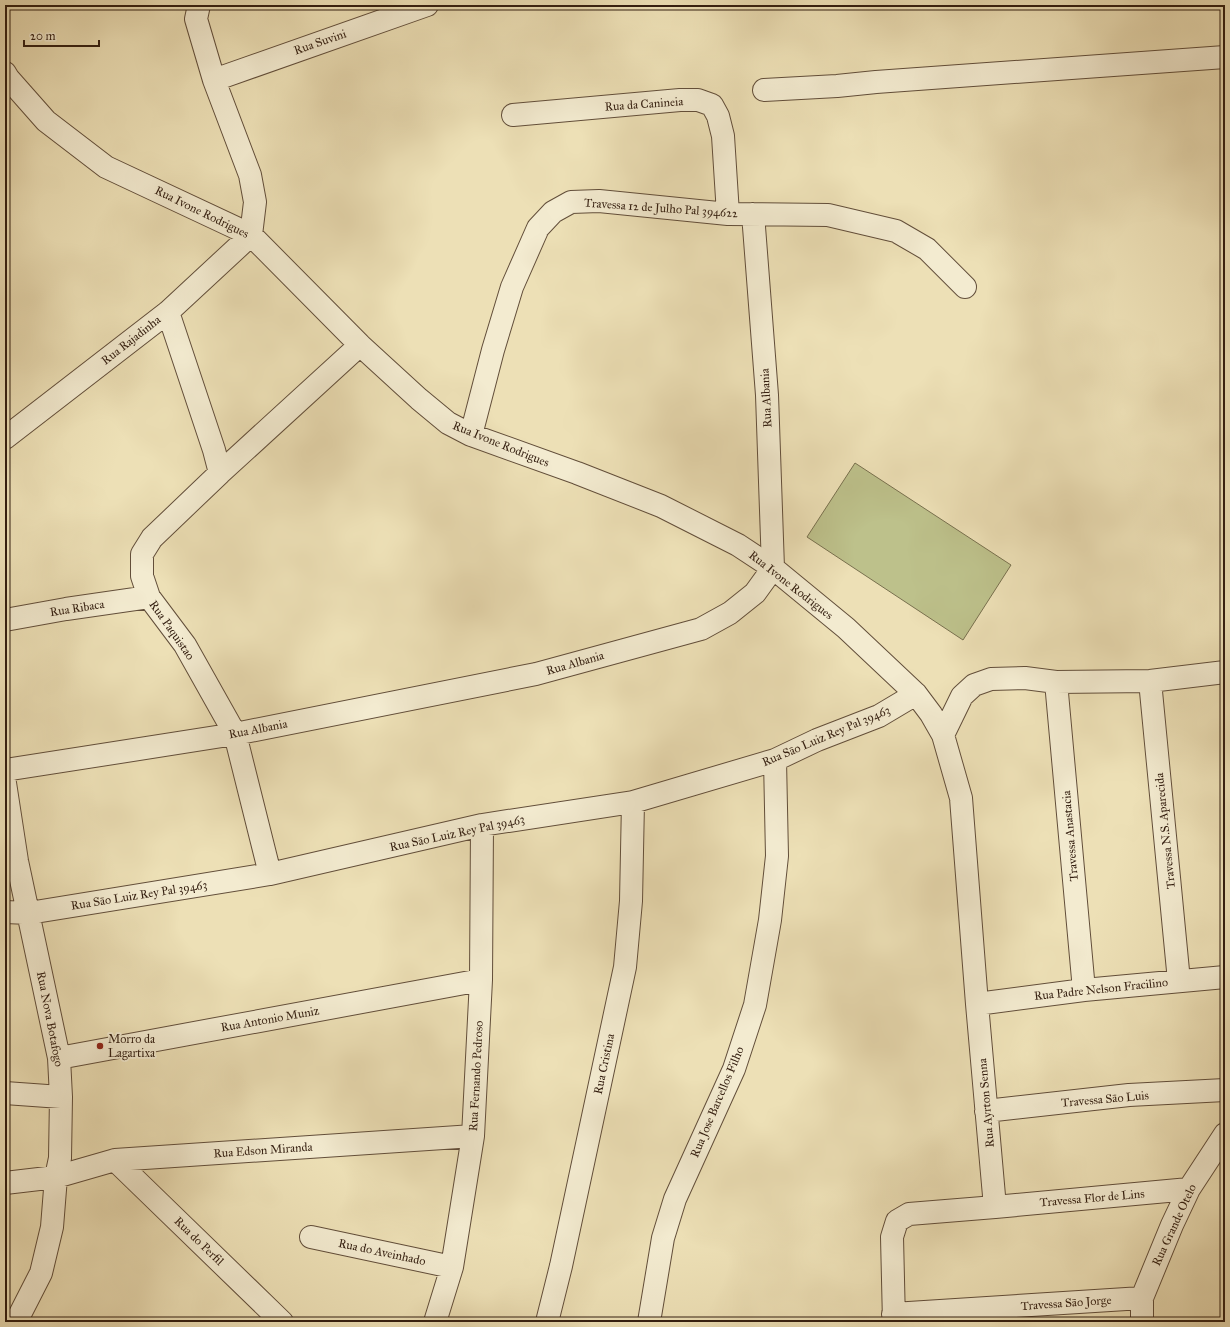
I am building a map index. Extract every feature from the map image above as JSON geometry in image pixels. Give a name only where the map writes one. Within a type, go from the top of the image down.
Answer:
[{"type":"street","points":[[199,5],[196,18],[214,80],[250,175],[255,202],[251,235]]},
{"type":"street","name":"Rua Suvini","points":[[214,80],[426,5]]},
{"type":"street","points":[[764,90],[837,86],[1225,57]]},
{"type":"street","name":"Rua Ivone Rodrigues","points":[[5,73],[46,121],[106,167],[251,235],[360,345],[418,399],[448,423],[471,435],[577,473],[661,506],[738,544],[773,568],[846,628],[916,694],[931,714],[943,735],[960,798]]},
{"type":"street","name":"Rua da Canineia","points":[[513,115],[680,100],[698,100],[712,105],[718,116],[722,136],[728,214]]},
{"type":"street","name":"Travessa 12 de Julho Pal 394622","points":[[471,435],[493,350],[512,287],[538,228],[553,212],[571,202],[599,201],[728,214],[828,215],[896,231],[927,249],[965,286]]},
{"type":"street","name":"Rua Albania","points":[[5,770],[235,734],[536,674],[701,629],[730,613],[755,593],[773,568],[767,395],[753,214]]},
{"type":"street","name":"Rua Rajadinha","points":[[5,438],[168,312],[251,235]]},
{"type":"street","points":[[168,312],[214,450],[220,473]]},
{"type":"street","name":"Rua Paquistao","points":[[270,874],[235,734],[185,645],[149,597],[142,576],[142,554],[152,538],[220,473],[360,345]]},
{"type":"street","name":"Rua Ribaca","points":[[5,620],[66,609],[149,597]]},
{"type":"street","points":[[943,735],[962,696],[974,686],[991,679],[1025,678],[1056,682],[1150,681],[1225,672]]},
{"type":"street","name":"Travessa N.S. Aparecida","points":[[1150,681],[1179,981]]},
{"type":"street","name":"Travessa Anastacia","points":[[1056,682],[1084,990]]},
{"type":"street","name":"Rua Sāo Luiz Rey Pal 39463","points":[[5,912],[29,913],[270,874],[482,825],[633,802],[775,760],[817,740],[879,716],[916,694]]},
{"type":"street","name":"Rua Jose Barcellos Filho","points":[[649,1322],[663,1238],[675,1199],[734,1069],[755,1005],[770,920],[777,856],[775,760]]},
{"type":"street","name":"Rua Nova Botafogo","points":[[5,783],[17,861],[59,1058],[61,1097],[60,1158],[56,1177],[52,1227],[41,1273],[16,1322]]},
{"type":"street","name":"Rua Ayrton Senna","points":[[960,798],[976,1004],[995,1207]]},
{"type":"street","name":"Rua Cristina","points":[[547,1322],[561,1266],[625,967],[631,901],[633,802]]},
{"type":"street","name":"Rua Fernando Pedroso","points":[[435,1322],[452,1267],[473,1136],[481,980],[482,825]]},
{"type":"street","name":"Rua Padre Nelson Fracilino","points":[[976,1004],[1084,990],[1225,977]]},
{"type":"street","name":"Rua Antonio Muniz","points":[[59,1058],[481,980]]},
{"type":"street","name":"Travessa Sāo Luis","points":[[986,1111],[1129,1096],[1225,1090]]},
{"type":"street","points":[[5,1093],[61,1097]]},
{"type":"street","name":"Rua Grande Otelo","points":[[1142,1322],[1142,1298],[1172,1225],[1189,1189],[1225,1134]]},
{"type":"street","name":"Rua Edson Miranda","points":[[5,1183],[56,1177],[116,1160],[473,1136]]},
{"type":"street","name":"Rua do Perfil","points":[[116,1160],[282,1322]]},
{"type":"street","name":"Travessa Flor de Lins","points":[[995,1207],[1189,1189]]},
{"type":"street","points":[[894,1318],[892,1237],[897,1222],[909,1214],[995,1207]]},
{"type":"street","name":"Rua do Aveinhado","points":[[311,1237],[452,1267]]},
{"type":"street","name":"Travessa Sāo Jorge","points":[[894,1318],[1142,1298]]},
{"type":"green space","points":[[855,463],[1011,565],[963,640],[807,537]]},
{"type":"place","name":"Morro da Lagartixa","points":[[100,1046]]}]
